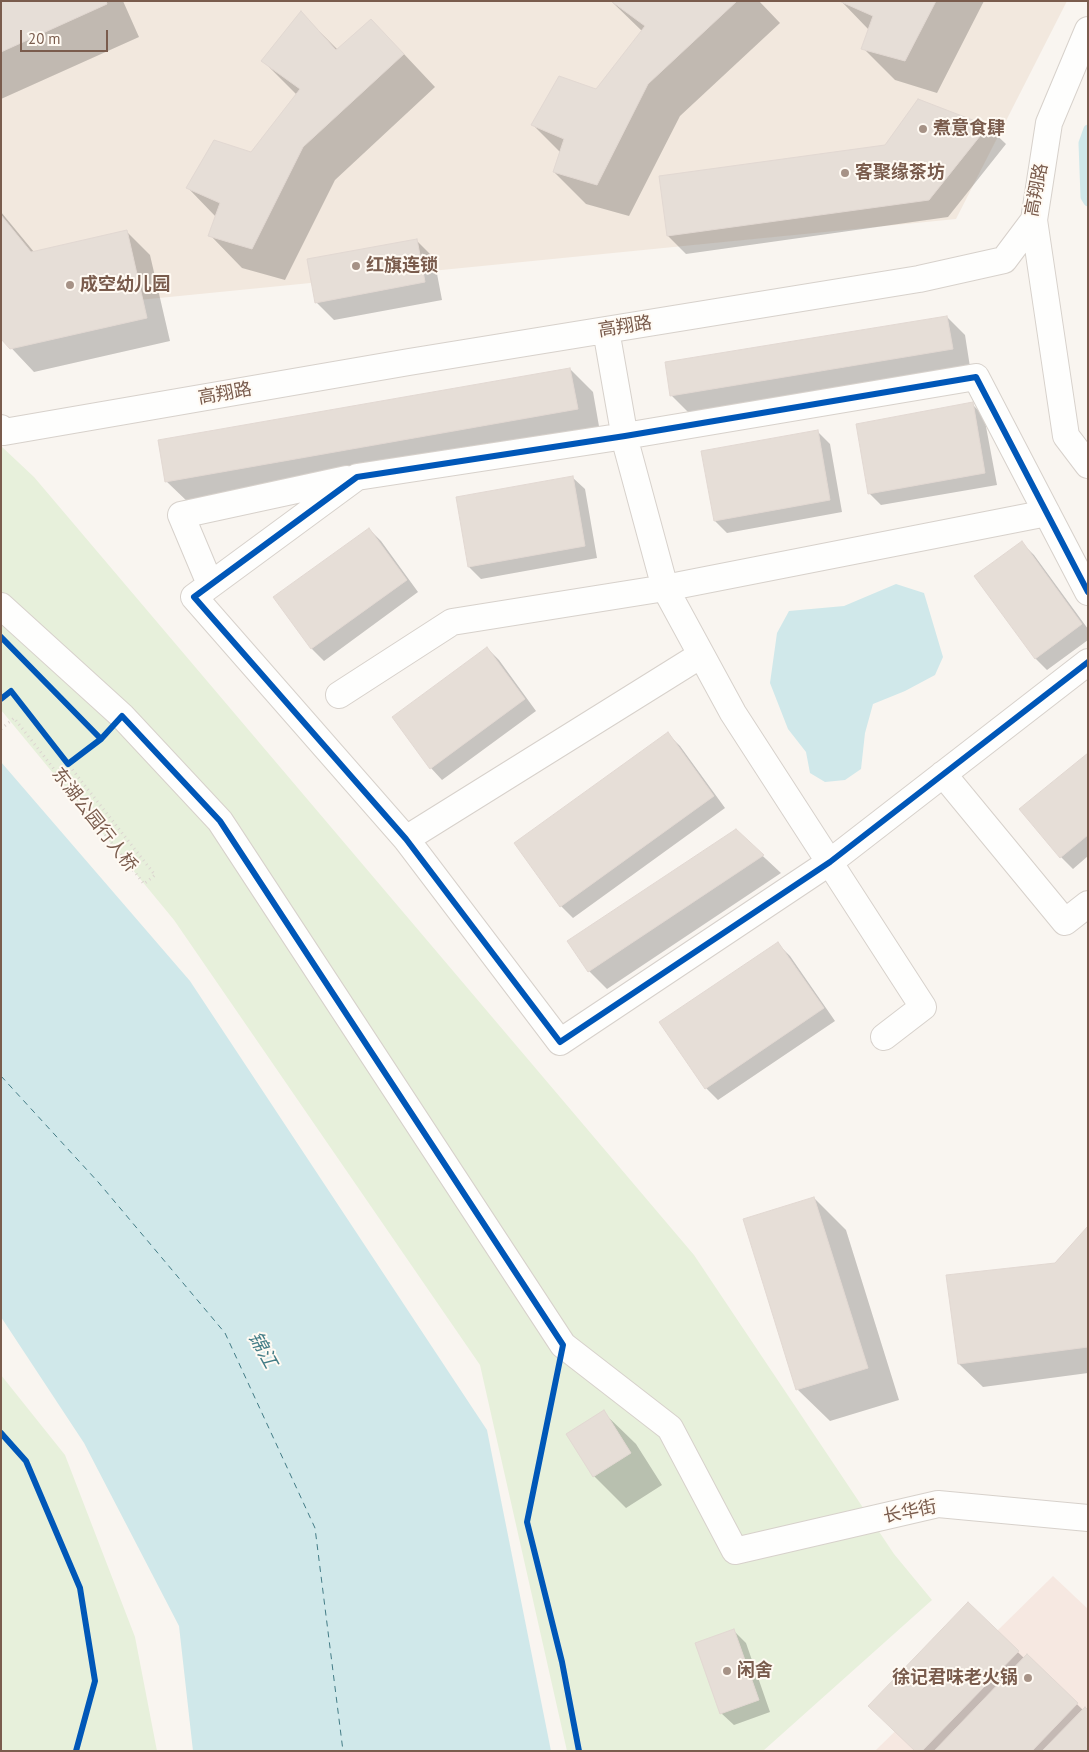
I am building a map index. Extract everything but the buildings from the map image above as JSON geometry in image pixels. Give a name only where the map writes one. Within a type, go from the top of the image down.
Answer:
[{"type":"street","name":"高翔路","points":[[2,434],[606,330],[919,279],[1004,260],[1034,220],[1049,123],[1088,30]]},
{"type":"street","points":[[1034,220],[1066,436],[1088,464]]},
{"type":"street","points":[[606,330],[625,436],[665,588],[734,713],[923,1007],[884,1037]]},
{"type":"street","points":[[210,584],[181,515],[357,477],[625,436],[976,377],[1088,592]]},
{"type":"street","points":[[357,477],[194,597],[406,840],[560,1042],[830,862],[1088,662]]},
{"type":"street","points":[[339,696],[452,622],[665,588],[1047,513]]},
{"type":"street","name":"长华街","points":[[1,606],[122,716],[220,821],[563,1345],[670,1428],[735,1551],[938,1504],[1088,1518]]},
{"type":"street","points":[[406,840],[702,655]]},
{"type":"street","points":[[943,774],[1065,922],[1088,904]]},
{"type":"path","points":[[62,757],[68,764],[74,759]]},
{"type":"shaded area","points":[[1,1],[1067,1],[956,219],[18,312],[1,246]]},
{"type":"shaded area","points":[[1053,1576],[1088,1609],[1088,1751],[875,1751]]},
{"type":"green space","points":[[1,446],[34,477],[694,1255],[894,1554],[932,1600],[763,1751],[567,1751],[480,1365],[174,920],[1,710]]},
{"type":"green space","points":[[1,1375],[65,1455],[135,1637],[157,1751],[1,1751]]},
{"type":"water","points":[[896,584],[924,593],[943,657],[935,675],[905,691],[873,704],[865,733],[861,769],[845,780],[825,782],[810,773],[806,752],[788,729],[770,683],[777,633],[789,611],[844,606]]},
{"type":"water","name":"锦江","points":[[1,762],[190,981],[487,1430],[551,1751],[193,1751],[179,1626],[84,1443],[1,1317]]},
{"type":"waterway","points":[[1088,129],[1083,143],[1085,197],[1088,202]]},
{"type":"ferry route","points":[[1,1076],[99,1183],[225,1333],[315,1528],[343,1751]]},
{"type":"cycle path","points":[[1088,592],[976,377],[625,436],[357,477],[194,597],[406,839],[560,1042],[830,862],[1088,662]]},
{"type":"cycle path","points":[[1,637],[101,739],[122,716],[220,821],[563,1345],[527,1522],[562,1662],[579,1751]]},
{"type":"cycle path","name":"东湖公园行人桥","points":[[1,699],[11,691],[68,764],[101,739]]},
{"type":"cycle path","points":[[1,1433],[26,1461],[80,1588],[95,1681],[76,1751]]},
{"type":"place","name":"煮意食肆","points":[[923,129]]},
{"type":"place","name":"客聚缘茶坊","points":[[845,173]]},
{"type":"place","name":"红旗连锁","points":[[356,266]]},
{"type":"place","name":"成空幼儿园","points":[[70,285]]},
{"type":"place","name":"闲舍","points":[[727,1671]]},
{"type":"place","name":"徐记君味老火锅","points":[[1028,1678]]}]
